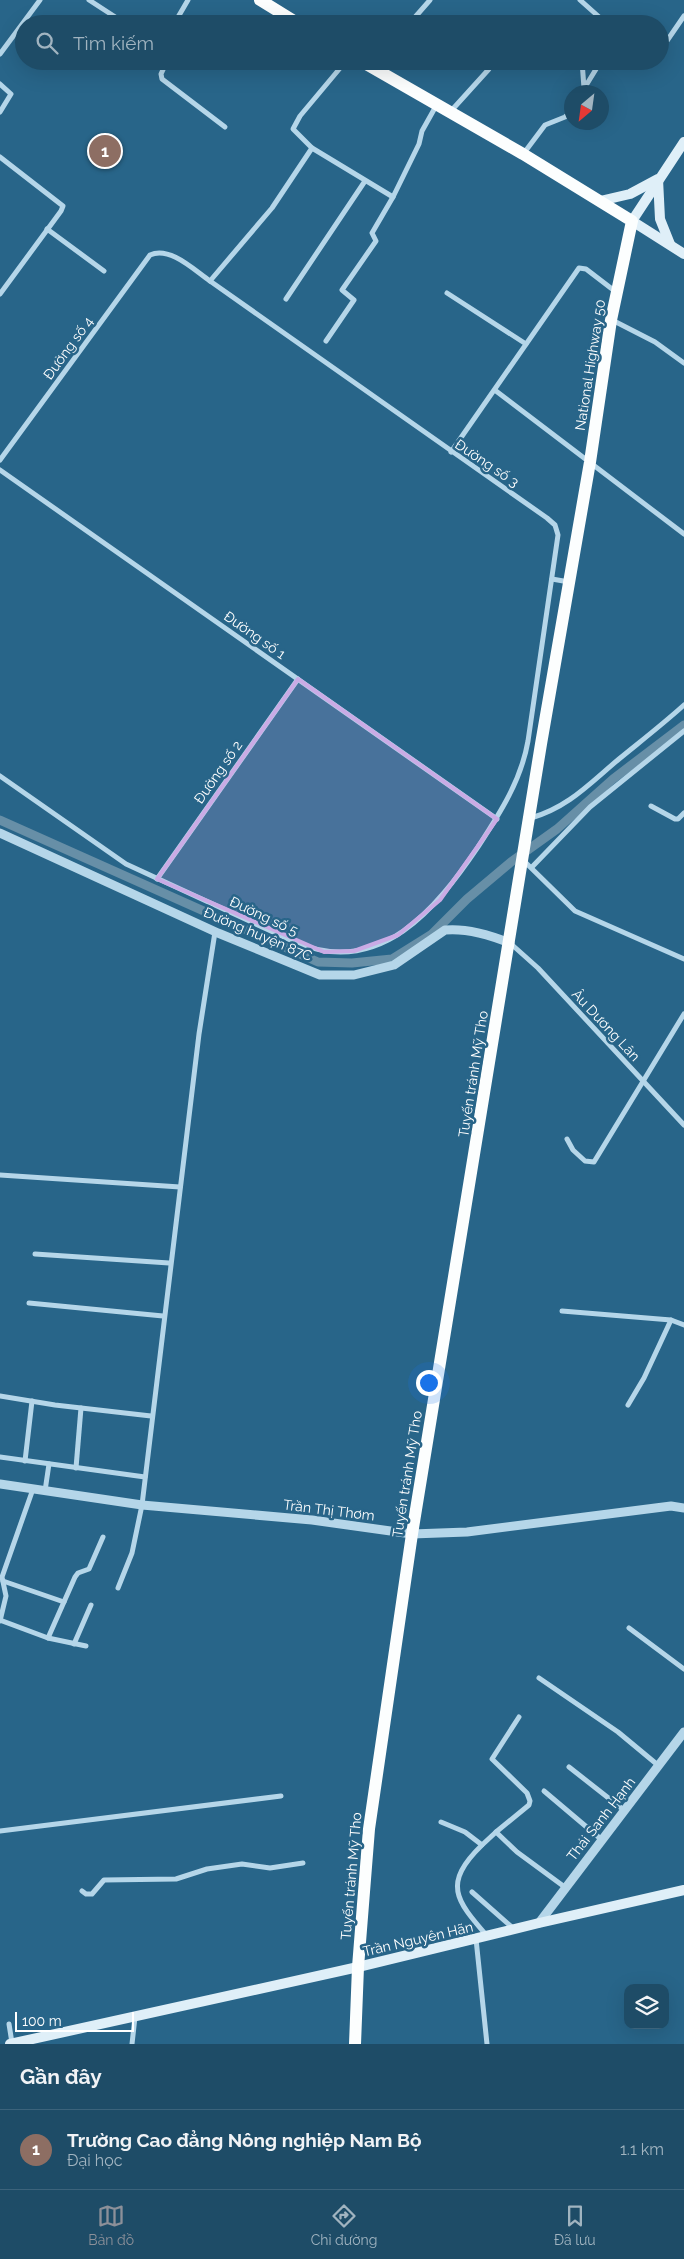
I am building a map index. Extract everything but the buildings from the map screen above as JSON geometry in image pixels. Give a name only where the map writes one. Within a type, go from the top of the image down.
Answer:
[{"type":"highway","points":[[260,0],[284,15]]},
{"type":"highway","points":[[381,70],[524,154],[632,221]]},
{"type":"highway","name":"National Highway 50","points":[[529,821],[535,742],[569,582],[590,462],[611,320],[632,221]]},
{"type":"highway","name":"Tuyến tránh Mỹ Tho","points":[[355,2044],[358,1967],[370,1829],[412,1534],[510,942],[526,861],[529,821]]},
{"type":"main road","points":[[684,142],[632,221],[684,254]]},
{"type":"main road","points":[[600,201],[630,194],[658,179]]},
{"type":"main road","points":[[658,179],[659,213],[670,244]]},
{"type":"main road","name":"Trần Nguyên Hãn","points":[[11,2044],[358,1967],[539,1922],[684,1890]]},
{"type":"street","points":[[29,15],[40,0]]},
{"type":"street","points":[[89,0],[112,15]]},
{"type":"street","points":[[179,15],[188,0]]},
{"type":"street","points":[[416,15],[430,0]]},
{"type":"street","points":[[580,0],[597,15]]},
{"type":"street","points":[[669,38],[684,16]]},
{"type":"street","points":[[0,54],[15,34]]},
{"type":"street","points":[[163,70],[162,79],[225,127]]},
{"type":"street","points":[[338,70],[300,116],[294,126],[295,132],[312,148],[364,182],[393,197]]},
{"type":"street","points":[[450,111],[488,70]]},
{"type":"street","points":[[582,70],[583,85]]},
{"type":"street","points":[[586,85],[596,70]]},
{"type":"street","points":[[0,84],[12,94],[0,112]]},
{"type":"street","points":[[326,342],[354,300],[342,290],[376,241],[372,233],[393,197],[419,144],[422,131],[438,104]]},
{"type":"street","points":[[524,154],[545,125],[564,117]]},
{"type":"street","points":[[210,281],[267,214],[312,148]]},
{"type":"street","points":[[0,156],[63,206],[0,294]]},
{"type":"street","points":[[286,299],[364,182]]},
{"type":"street","points":[[48,229],[104,271]]},
{"type":"street","name":"Đường số 3","points":[[157,252],[171,255],[210,281],[555,525],[558,535],[535,742],[497,819]]},
{"type":"street","name":"Đường số 4","points":[[0,460],[150,255],[157,252]]},
{"type":"street","points":[[451,452],[496,391],[579,268],[586,269],[617,293]]},
{"type":"street","points":[[447,293],[526,344]]},
{"type":"street","points":[[611,320],[655,342],[684,364]]},
{"type":"street","points":[[496,391],[684,534]]},
{"type":"street","name":"Đường số 1","points":[[0,470],[497,819]]},
{"type":"street","points":[[552,578],[569,582]]},
{"type":"street","name":"Đường số 2","points":[[157,879],[298,679]]},
{"type":"street","points":[[529,821],[567,802],[655,731],[684,705]]},
{"type":"street","points":[[684,731],[526,861],[575,911],[684,959]]},
{"type":"street","name":"Đường số 5","points":[[0,776],[116,858],[157,879],[312,949],[337,953],[354,951],[398,935],[429,912],[458,876],[497,819]]},
{"type":"street","points":[[651,806],[675,819],[678,819],[684,813]]},
{"type":"street","name":"Đường huyện 87C","points":[[0,833],[308,972],[334,976],[364,973],[394,965],[445,930],[492,936],[510,942]]},
{"type":"street","points":[[118,1588],[132,1553],[142,1502],[163,1316],[199,1034],[216,932]]},
{"type":"street","name":"Âu Dương Lân","points":[[510,942],[538,968],[684,1125]]},
{"type":"street","points":[[567,1139],[572,1150],[585,1161],[594,1162],[684,1014]]},
{"type":"street","points":[[0,1176],[180,1187]]},
{"type":"street","points":[[35,1254],[170,1263]]},
{"type":"street","points":[[29,1303],[163,1316]]},
{"type":"street","points":[[562,1311],[672,1320],[684,1325]]},
{"type":"street","points":[[628,1405],[644,1378],[672,1320]]},
{"type":"street","points":[[0,1396],[151,1416]]},
{"type":"street","points":[[25,1460],[32,1401]]},
{"type":"street","points":[[76,1468],[81,1408]]},
{"type":"street","points":[[0,1457],[25,1460],[49,1466],[145,1477]]},
{"type":"street","points":[[46,1489],[49,1466]]},
{"type":"street","name":"Trần Thị Thơm","points":[[0,1484],[142,1502],[312,1520],[412,1534],[467,1532],[671,1506],[684,1508]]},
{"type":"street","points":[[33,1489],[2,1577],[6,1596],[0,1620],[48,1638],[86,1646]]},
{"type":"street","points":[[48,1638],[78,1573],[89,1569],[103,1537]]},
{"type":"street","points":[[3,1581],[64,1602]]},
{"type":"street","points":[[74,1644],[91,1605]]},
{"type":"street","points":[[629,1628],[684,1669]]},
{"type":"street","points":[[539,1678],[618,1732],[659,1766]]},
{"type":"street","points":[[488,1936],[464,1909],[457,1893],[463,1868],[482,1845],[530,1801],[527,1793],[492,1759],[518,1717]]},
{"type":"street","name":"Thái Sanh Hạnh","points":[[539,1922],[684,1732]]},
{"type":"street","points":[[569,1767],[625,1811]]},
{"type":"street","points":[[544,1792],[602,1840]]},
{"type":"street","points":[[0,1831],[282,1796]]},
{"type":"street","points":[[441,1822],[465,1832],[482,1845]]},
{"type":"street","points":[[496,1832],[517,1852],[566,1888]]},
{"type":"street","points":[[82,1891],[86,1894],[92,1894],[104,1880],[176,1879],[207,1869],[242,1864],[270,1868],[303,1863]]},
{"type":"street","points":[[472,1892],[514,1929]]},
{"type":"street","points":[[476,1939],[488,2044]]},
{"type":"street","points":[[132,2044],[135,2016]]},
{"type":"street","points":[[9,2024],[11,2044]]},
{"type":"highlighted area","points":[[298,679],[497,819],[440,900],[398,935],[354,951],[324,952],[157,879]]},
{"type":"waterway","points":[[0,820],[318,962],[352,963],[392,959],[432,934],[467,899],[511,862],[557,829],[613,779],[684,725]]},
{"type":"place","name":"Trường Cao đẳng Nông nghiệp Nam Bộ","points":[[105,151]]}]
